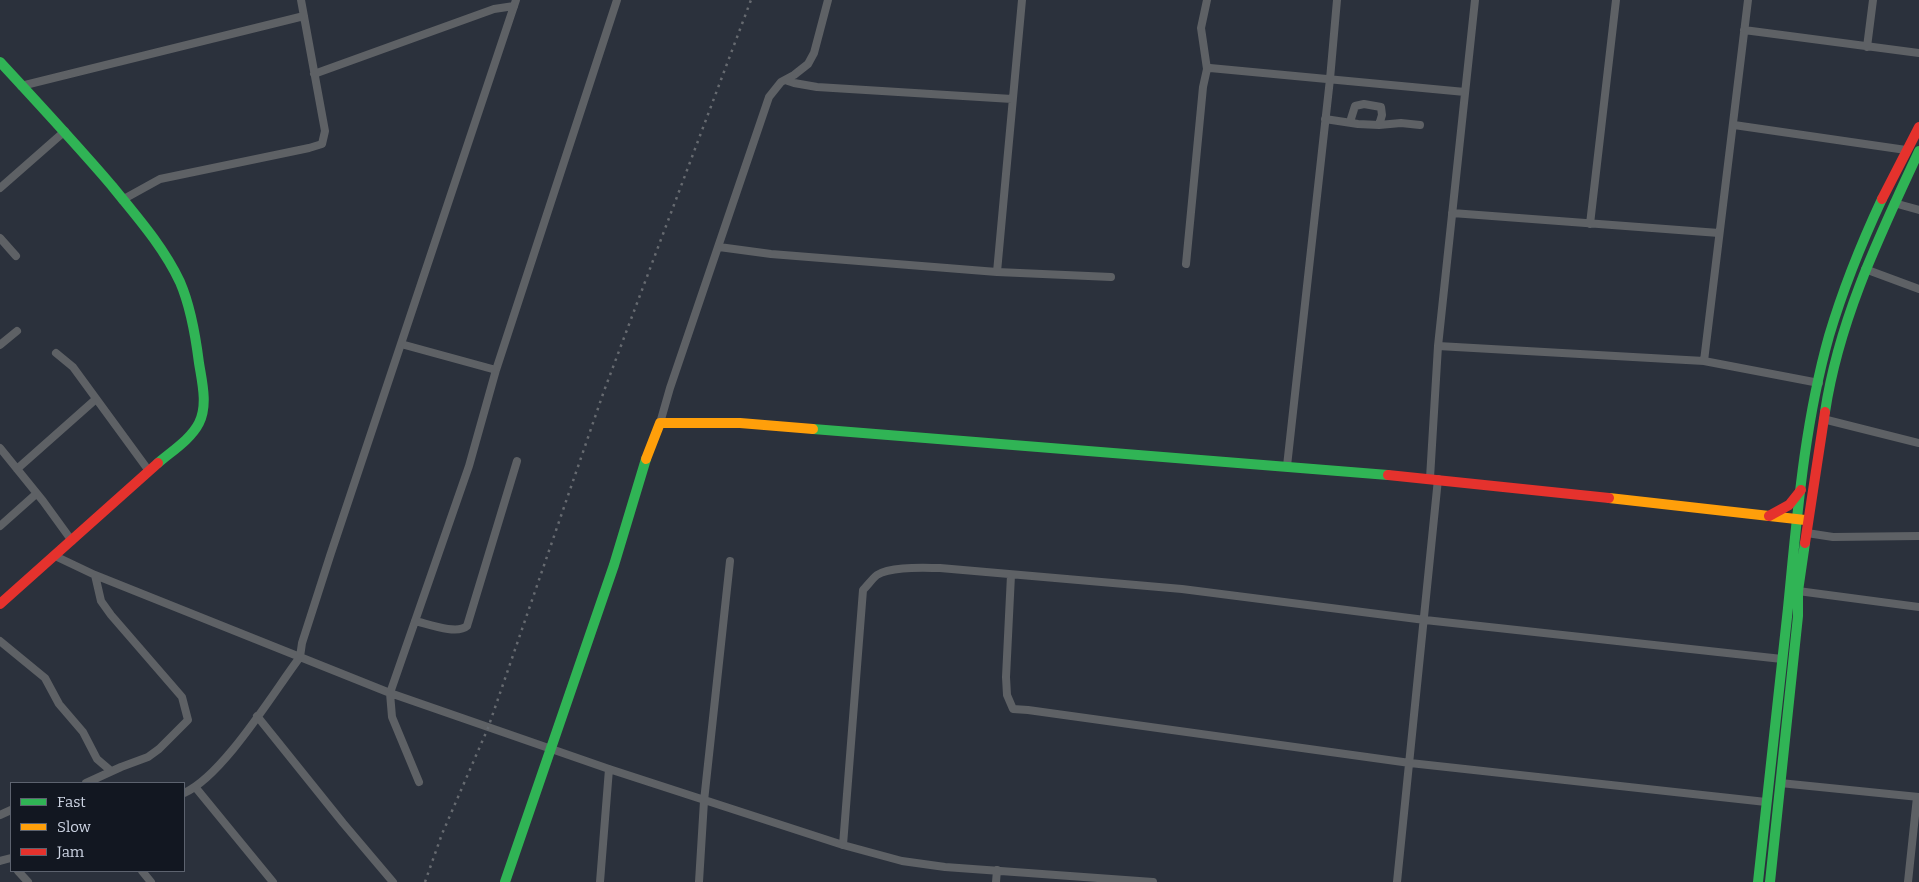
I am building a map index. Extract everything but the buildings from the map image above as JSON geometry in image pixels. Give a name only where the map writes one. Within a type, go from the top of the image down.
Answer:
[{"type":"street","points":[[122,200],[160,180],[322,144],[325,131],[301,0]]},
{"type":"street","points":[[419,782],[392,717],[390,693],[469,466],[496,370],[617,0]]},
{"type":"street","points":[[505,882],[614,565],[647,457],[769,97],[785,80],[808,64],[814,53],[828,0]]},
{"type":"street","points":[[998,272],[1022,0]]},
{"type":"street","points":[[1186,264],[1202,87],[1207,69],[1201,28],[1208,0]]},
{"type":"street","points":[[1287,466],[1330,80],[1336,0]]},
{"type":"street","points":[[1397,882],[1424,620],[1434,478],[1438,346],[1475,0]]},
{"type":"street","points":[[1590,224],[1616,0]]},
{"type":"street","points":[[1704,361],[1748,0]]},
{"type":"street","points":[[1867,47],[1873,0]]},
{"type":"street","points":[[314,74],[515,3]]},
{"type":"street","points":[[185,793],[196,788],[227,756],[300,657],[305,634],[515,3]]},
{"type":"street","points":[[21,86],[304,16]]},
{"type":"street","points":[[1744,30],[1919,53]]},
{"type":"street","points":[[0,62],[65,131],[151,232],[166,254],[181,285],[196,340],[204,394],[203,410],[199,423],[191,434],[0,604]]},
{"type":"street","points":[[1207,69],[1465,92]]},
{"type":"street","points":[[785,80],[817,87],[1012,99]]},
{"type":"street","points":[[1350,122],[1355,106],[1364,104],[1381,107],[1382,115],[1379,125]]},
{"type":"street","points":[[1325,119],[1379,125],[1401,123],[1420,125]]},
{"type":"street","points":[[1734,125],[1906,150]]},
{"type":"street","points":[[1758,882],[1797,519],[1819,383],[1840,302],[1877,208],[1919,127]]},
{"type":"street","points":[[0,188],[65,131]]},
{"type":"street","points":[[1770,882],[1798,616],[1798,591],[1829,384],[1845,326],[1865,269],[1919,152]]},
{"type":"street","points":[[1894,203],[1919,210]]},
{"type":"street","points":[[1452,213],[1719,233]]},
{"type":"street","points":[[0,238],[16,256]]},
{"type":"street","points":[[719,247],[772,254],[998,272],[1111,277]]},
{"type":"street","points":[[1865,269],[1919,289]]},
{"type":"street","points":[[0,345],[17,331]]},
{"type":"street","points":[[401,344],[496,370]]},
{"type":"street","points":[[1438,346],[1704,361],[1819,383]]},
{"type":"street","points":[[56,353],[73,367],[149,472]]},
{"type":"street","points":[[17,469],[96,399]]},
{"type":"street","points":[[1823,419],[1919,443]]},
{"type":"street","points":[[660,423],[740,423],[1434,478],[1808,521]]},
{"type":"street","points":[[0,448],[72,541]]},
{"type":"street","points":[[415,621],[450,629],[462,630],[467,626],[517,461]]},
{"type":"street","points":[[1769,516],[1789,505],[1802,489]]},
{"type":"street","points":[[0,526],[36,494]]},
{"type":"street","points":[[1807,533],[1833,537],[1919,536]]},
{"type":"street","points":[[55,556],[95,576],[390,693],[608,769],[843,846],[902,861],[945,867],[1153,882]]},
{"type":"street","points":[[699,882],[704,801],[730,561]]},
{"type":"street","points":[[843,846],[863,590],[879,574],[913,567],[1182,589],[1424,620],[1782,659]]},
{"type":"street","points":[[1011,575],[1006,677],[1007,695],[1013,709],[1247,739],[1410,763],[1766,802]]},
{"type":"street","points":[[88,782],[148,757],[159,749],[188,720],[182,697],[111,615],[101,600],[95,576]]},
{"type":"street","points":[[1798,591],[1919,607]]},
{"type":"street","points":[[0,641],[45,678],[59,704],[83,732],[97,759],[112,771]]},
{"type":"street","points":[[257,716],[393,882]]},
{"type":"street","points":[[600,882],[608,769]]},
{"type":"street","points":[[1780,783],[1918,797],[1908,882]]},
{"type":"street","points":[[196,788],[274,882]]},
{"type":"street","points":[[0,861],[10,860]]},
{"type":"street","points":[[996,882],[997,870]]},
{"type":"street","points":[[19,872],[28,882]]},
{"type":"street","points":[[143,872],[151,882]]},
{"type":"railway","points":[[425,882],[442,834],[488,728],[604,391],[751,0]]},
{"type":"traffic: fast","points":[[0,62],[112,186],[158,244],[180,282],[190,311],[204,401],[202,416],[196,429],[158,463]]},
{"type":"traffic: fast","points":[[1825,412],[1831,378],[1851,311],[1876,246],[1919,151]]},
{"type":"traffic: fast","points":[[1758,882],[1798,505],[1813,403],[1820,370],[1840,301],[1882,199]]},
{"type":"traffic: fast","points":[[813,429],[1388,475]]},
{"type":"traffic: fast","points":[[505,882],[614,565],[646,459]]},
{"type":"traffic: fast","points":[[1770,882],[1798,616],[1798,591],[1805,543]]},
{"type":"traffic: slow","points":[[646,459],[660,423],[740,423],[813,429]]},
{"type":"traffic: slow","points":[[1609,498],[1805,520]]},
{"type":"traffic: jam","points":[[1882,199],[1919,127]]},
{"type":"traffic: jam","points":[[1805,543],[1825,412]]},
{"type":"traffic: jam","points":[[0,604],[158,463]]},
{"type":"traffic: jam","points":[[1388,475],[1609,498]]},
{"type":"traffic: jam","points":[[1769,516],[1789,505],[1801,490]]}]
